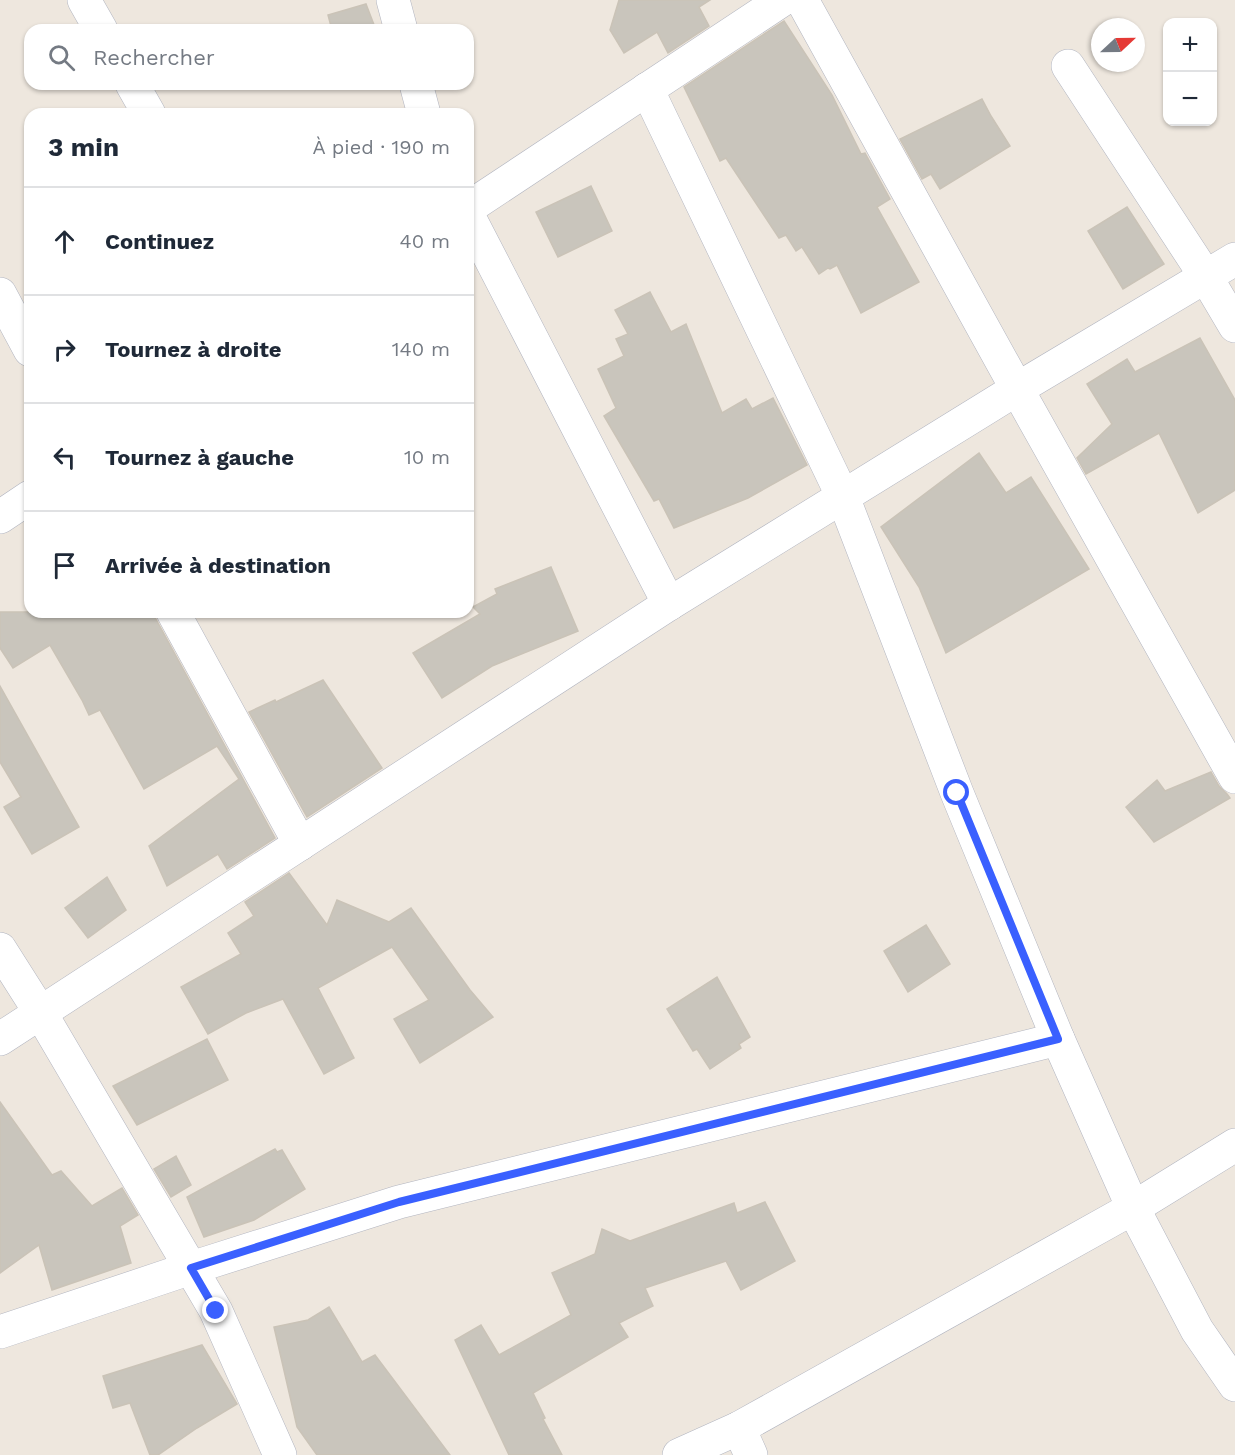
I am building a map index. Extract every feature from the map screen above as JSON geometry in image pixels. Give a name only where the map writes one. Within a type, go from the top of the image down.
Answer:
[{"type":"street","points":[[84,0],[98,24]]},
{"type":"street","points":[[393,0],[399,24]]},
{"type":"street","points":[[474,204],[782,0]]},
{"type":"street","points":[[802,0],[1235,777]]},
{"type":"street","points":[[1068,66],[1206,277],[1235,326]]},
{"type":"street","points":[[135,90],[146,108]]},
{"type":"street","points":[[418,90],[422,108]]},
{"type":"street","points":[[647,90],[843,497],[957,793],[1058,1039],[1133,1208],[1197,1330],[1235,1385]]},
{"type":"street","points":[[474,227],[669,604]]},
{"type":"street","points":[[0,1039],[669,604],[1017,389],[1235,259]]},
{"type":"street","points":[[0,294],[24,339]]},
{"type":"street","points":[[0,517],[24,501]]},
{"type":"street","points":[[176,618],[300,844]]},
{"type":"street","points":[[0,949],[40,1012],[216,1311],[279,1455]]},
{"type":"street","points":[[0,1332],[399,1202],[1058,1039]]},
{"type":"street","points":[[680,1455],[745,1441],[1235,1145]]},
{"type":"building","points":[[619,0],[710,0],[699,7],[709,26],[668,53],[657,32],[624,53],[610,30]]},
{"type":"building","points":[[366,4],[374,24],[330,24],[328,15]]},
{"type":"building","points":[[784,21],[832,95],[861,154],[865,153],[890,199],[877,207],[919,282],[861,313],[837,265],[819,274],[802,247],[796,251],[786,235],[779,238],[726,158],[720,161],[684,87]]},
{"type":"building","points":[[982,99],[1010,146],[940,189],[931,174],[922,179],[900,139]]},
{"type":"building","points":[[591,186],[612,231],[558,257],[536,212]]},
{"type":"building","points":[[1127,207],[1164,264],[1123,289],[1088,231]]},
{"type":"building","points":[[650,292],[671,332],[686,324],[722,413],[746,399],[752,409],[773,398],[807,465],[748,498],[674,528],[659,499],[654,501],[604,416],[616,408],[598,369],[624,356],[616,339],[628,334],[615,310]]},
{"type":"building","points":[[1200,338],[1235,400],[1235,490],[1198,513],[1159,433],[1086,474],[1077,458],[1112,424],[1087,384],[1127,359],[1135,372]]},
{"type":"building","points":[[979,453],[1006,493],[1031,477],[1089,569],[946,653],[919,587],[881,527]]},
{"type":"building","points":[[551,567],[578,631],[492,666],[442,698],[413,653],[480,614],[474,606],[497,594],[495,589]]},
{"type":"building","points":[[0,612],[24,612],[24,618],[155,618],[275,838],[227,869],[218,854],[167,886],[149,846],[239,779],[217,746],[144,789],[100,710],[89,715],[50,645],[13,668],[0,648]]},
{"type":"building","points":[[323,680],[382,768],[307,817],[249,712]]},
{"type":"building","points":[[0,686],[79,827],[32,854],[4,807],[21,797],[0,762]]},
{"type":"building","points":[[1211,772],[1219,786],[1230,798],[1154,842],[1126,807],[1157,780],[1165,791]]},
{"type":"building","points":[[289,873],[327,925],[337,900],[389,922],[411,908],[470,990],[493,1017],[420,1063],[394,1019],[429,1000],[392,947],[318,988],[354,1058],[324,1074],[283,999],[246,1013],[208,1034],[181,987],[241,954],[228,933],[254,916],[245,902]]},
{"type":"building","points":[[107,877],[126,910],[88,938],[65,908]]},
{"type":"building","points":[[926,925],[950,964],[908,992],[884,951]]},
{"type":"building","points":[[717,977],[750,1037],[739,1044],[741,1048],[710,1069],[697,1049],[693,1051],[667,1009]]},
{"type":"building","points":[[207,1039],[228,1080],[137,1125],[113,1086]]},
{"type":"building","points":[[0,1102],[52,1175],[61,1171],[92,1206],[122,1188],[138,1215],[120,1226],[131,1263],[52,1290],[39,1245],[0,1273]]},
{"type":"building","points":[[275,1149],[277,1152],[282,1150],[305,1189],[254,1220],[204,1237],[187,1197]]},
{"type":"building","points":[[176,1156],[191,1185],[171,1197],[154,1169]]},
{"type":"building","points":[[765,1202],[795,1261],[741,1290],[726,1261],[645,1288],[653,1306],[619,1323],[628,1337],[533,1393],[545,1418],[543,1419],[562,1455],[509,1455],[455,1340],[481,1325],[499,1355],[571,1315],[552,1273],[595,1254],[602,1229],[630,1241],[734,1203],[737,1213]]},
{"type":"building","points":[[329,1307],[362,1362],[375,1355],[450,1455],[317,1455],[297,1427],[274,1327],[308,1320]]},
{"type":"building","points":[[202,1345],[237,1404],[158,1455],[150,1455],[130,1403],[113,1408],[103,1376]]},
{"type":"route","points":[[216,1311],[191,1268],[399,1202],[1058,1039],[957,793]]}]
